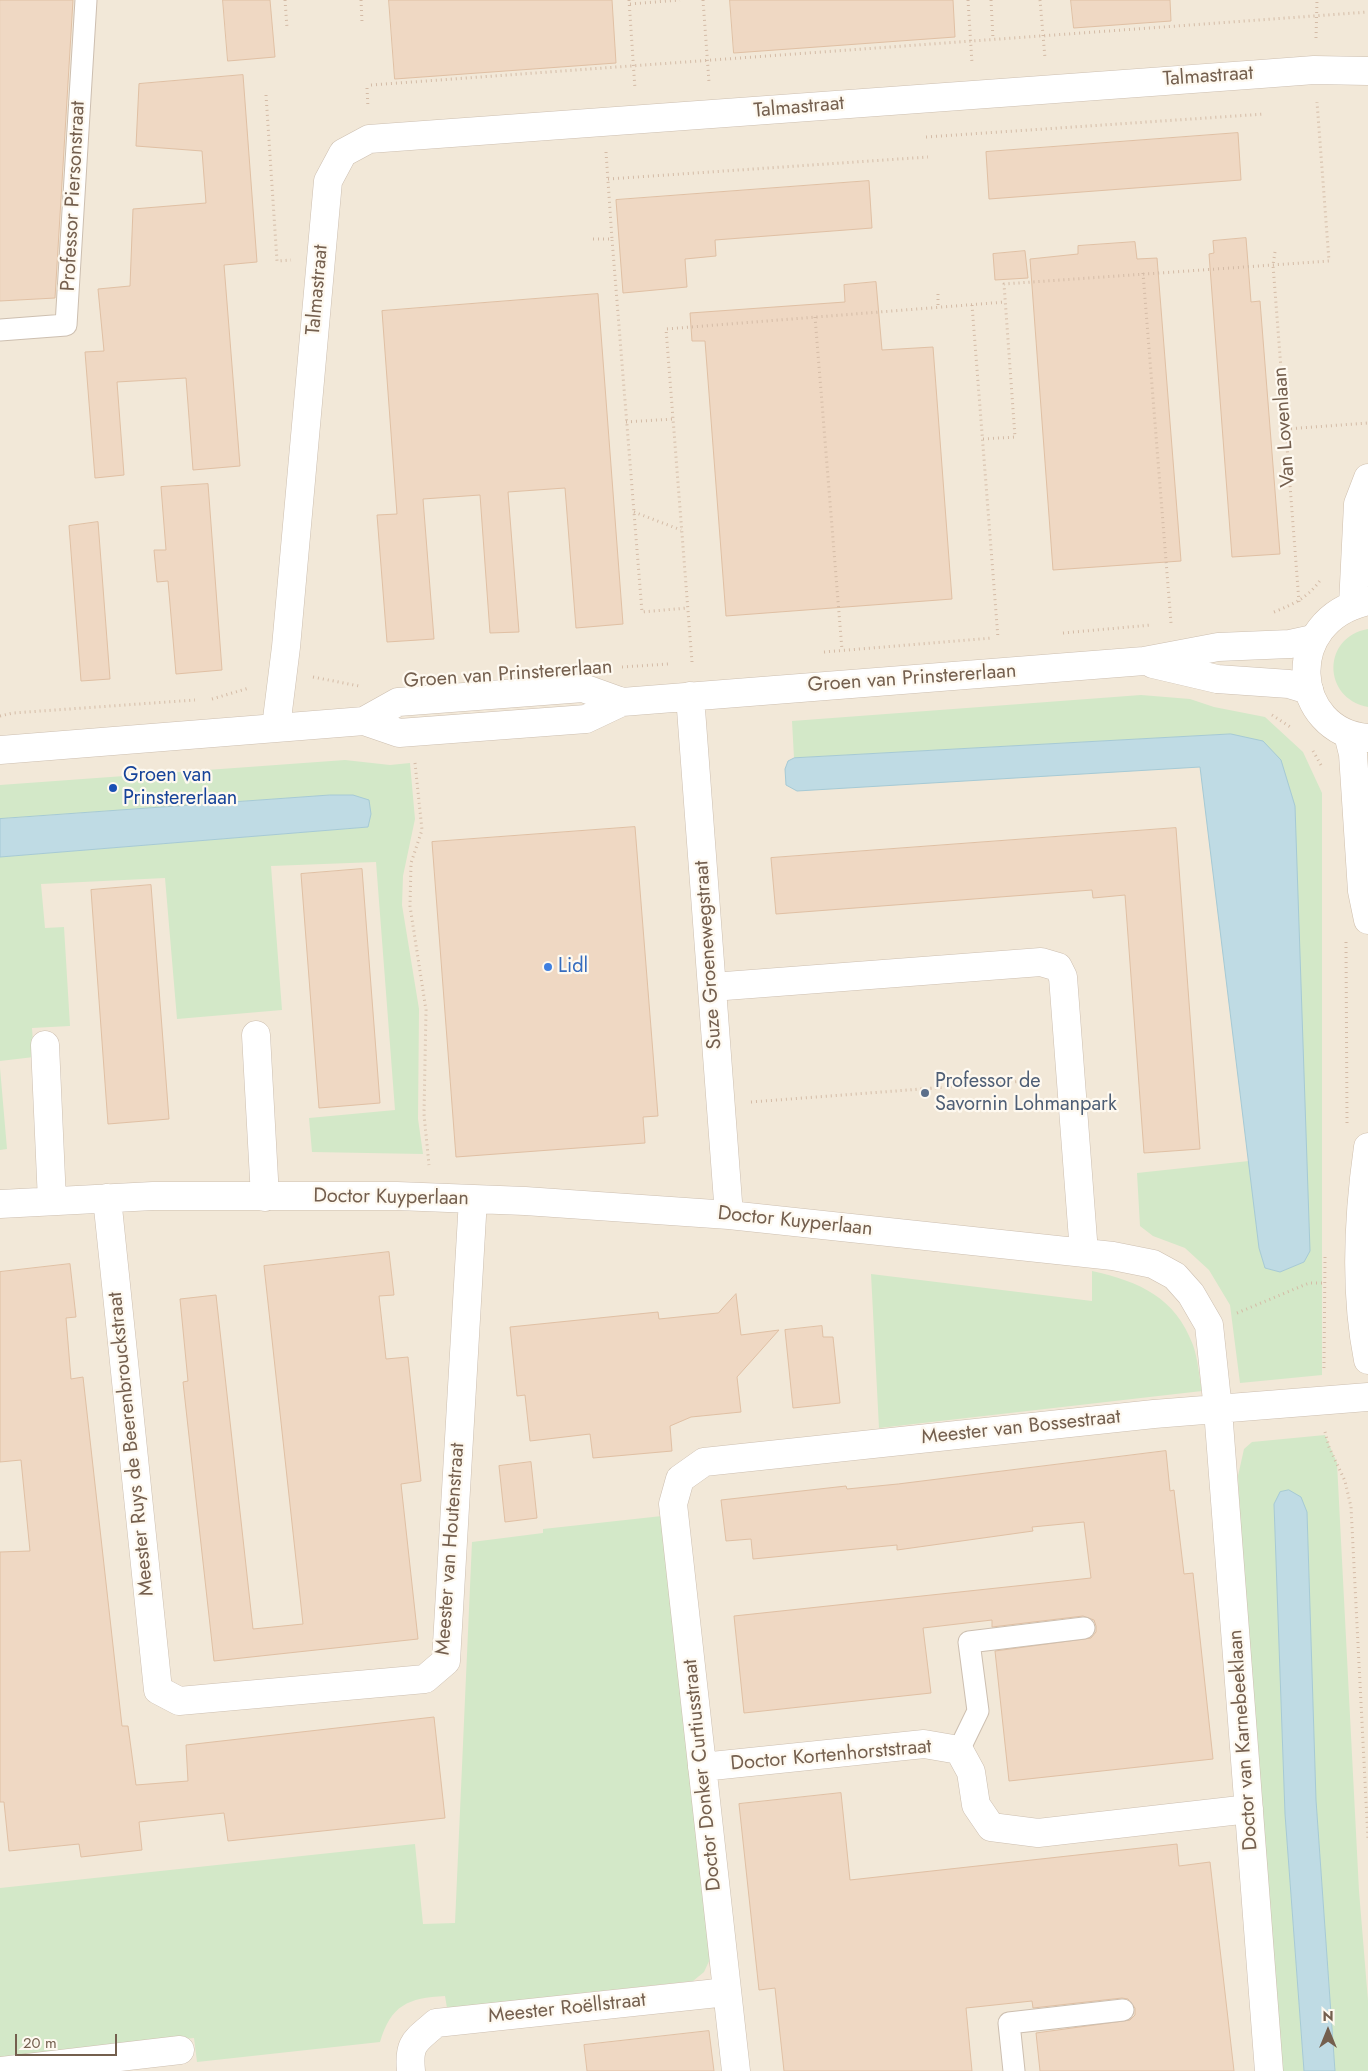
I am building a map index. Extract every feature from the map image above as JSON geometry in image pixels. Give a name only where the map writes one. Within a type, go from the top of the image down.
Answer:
[{"type":"street","name":"Talmastraat","points":[[276,728],[328,181],[343,153],[369,139],[713,115],[1049,88],[1314,70],[1368,71]]},
{"type":"street","points":[[1368,478],[1358,504],[1360,603],[1330,618],[1314,638],[1306,664],[1309,690],[1317,708],[1331,723],[1358,736],[1353,754],[1362,891],[1368,920]]},
{"type":"street","name":"Groen van Prinstererlaan","points":[[0,750],[364,721],[398,702],[583,688],[622,702],[1144,662],[1218,647],[1290,644],[1314,638]]},
{"type":"street","name":"Groen van Prinstererlaan","points":[[1144,662],[1217,679],[1289,684],[1309,690]]},
{"type":"street","name":"Suze Groenewegstraat","points":[[690,696],[729,1215]]},
{"type":"street","points":[[712,987],[1041,962],[1058,967],[1063,977],[1084,1253]]},
{"type":"street","points":[[256,1035],[265,1197]]},
{"type":"street","points":[[45,1045],[52,1201]]},
{"type":"street","points":[[1368,1147],[1360,1205],[1360,1323],[1368,1360]]},
{"type":"street","name":"Doctor Kuyperlaan","points":[[0,1204],[153,1196],[430,1197],[473,1199],[729,1215],[1084,1253],[1153,1264],[1175,1276],[1191,1294],[1209,1325],[1218,1410]]},
{"type":"street","name":"Meester Ruys de Beerenbrouckstraat","points":[[107,1198],[158,1690]]},
{"type":"street","name":"Meester van Houtenstraat","points":[[158,1690],[179,1702],[415,1680],[425,1678],[446,1661],[473,1199]]},
{"type":"street","name":"Meester van Bossestraat","points":[[680,1479],[704,1462],[1154,1414],[1368,1397]]},
{"type":"street","name":"Doctor van Karnebeeklaan","points":[[1218,1410],[1269,2071]]},
{"type":"street","name":"Doctor Donker Curtiusstraat","points":[[680,1479],[673,1504],[736,2071]]},
{"type":"street","name":"Doctor Kortenhorststraat","points":[[702,1768],[924,1744],[959,1750],[971,1772],[976,1805],[991,1826],[1038,1833],[1249,1809]]},
{"type":"street","name":"Meester Roëllstraat","points":[[411,2071],[409,2054],[414,2043],[436,2023],[727,1992]]},
{"type":"street","points":[[0,2071],[180,2050]]},
{"type":"lane","name":"Professor Piersonstraat","points":[[0,330],[66,325],[86,0]]},
{"type":"lane","name":"Doctor Kortenhorststraat","points":[[959,1750],[978,1711],[969,1642],[1084,1628]]},
{"type":"lane","points":[[1014,2071],[1009,2023],[1123,2010]]},
{"type":"path","points":[[285,0],[288,28]]},
{"type":"path","points":[[361,0],[362,22]]},
{"type":"path","points":[[637,120],[630,2],[680,0]]},
{"type":"path","points":[[703,0],[713,115]]},
{"type":"path","points":[[968,0],[975,94]]},
{"type":"path","points":[[991,0],[993,38]]},
{"type":"path","points":[[1040,0],[1049,88]]},
{"type":"path","points":[[983,439],[1016,437],[1004,284],[1329,261],[1314,70],[1318,14],[1317,0]]},
{"type":"path","points":[[371,85],[1042,34],[1368,12]]},
{"type":"path","points":[[266,95],[278,261],[321,258]]},
{"type":"path","points":[[926,137],[1265,114]]},
{"type":"path","points":[[604,122],[642,612],[688,608]]},
{"type":"path","points":[[608,179],[928,157]]},
{"type":"path","points":[[593,239],[612,239]]},
{"type":"path","name":"Van Lovenlaan","points":[[1275,252],[1273,265],[1299,602]]},
{"type":"path","points":[[1144,273],[1171,623]]},
{"type":"path","points":[[938,294],[938,308]]},
{"type":"path","points":[[692,662],[666,329],[1005,302]]},
{"type":"path","name":"Groen van Prinstererlaan","points":[[972,305],[998,638]]},
{"type":"path","points":[[816,317],[842,650]]},
{"type":"path","points":[[626,422],[673,419]]},
{"type":"path","points":[[1286,429],[1368,423]]},
{"type":"path","points":[[634,512],[681,530]]},
{"type":"path","points":[[1162,624],[1180,622]]},
{"type":"path","points":[[1058,633],[1152,625]]},
{"type":"path","name":"Groen van Prinstererlaan","points":[[814,653],[1008,637]]},
{"type":"path","points":[[685,663],[701,661]]},
{"type":"path","name":"Groen van Prinstererlaan","points":[[616,667],[672,664]]},
{"type":"path","points":[[0,716],[13,712],[214,699],[282,679],[309,676],[354,686],[364,685]]},
{"type":"path","points":[[414,757],[422,830],[411,863],[410,906],[426,1010],[424,1104],[430,1197]]},
{"type":"path","points":[[721,1104],[1071,1077]]},
{"type":"path","points":[[1209,1325],[1309,1283],[1360,1284]]},
{"type":"shaded area","points":[[0,0],[1368,0],[1368,2071],[0,2071]]},
{"type":"green space","points":[[1368,629],[1368,707],[1353,701],[1342,692],[1336,680],[1334,668],[1336,655],[1342,643],[1353,634]]},
{"type":"green space","points":[[1141,695],[1190,699],[1214,707],[1265,717],[1303,752],[1322,793],[1322,1375],[1240,1383],[1230,1305],[1209,1270],[1185,1248],[1153,1236],[1140,1226],[1137,1173],[1249,1161],[1259,1248],[1265,1268],[1280,1272],[1304,1262],[1231,734],[794,758],[792,721]]},
{"type":"green space","points":[[345,760],[390,765],[410,763],[415,819],[403,876],[402,905],[419,1009],[418,1119],[423,1154],[312,1152],[309,1118],[395,1110],[376,862],[271,866],[282,1010],[177,1019],[165,878],[41,884],[45,928],[64,927],[70,1026],[32,1028],[34,1057],[0,1061],[0,857],[368,827],[330,795],[0,819],[0,785]]},
{"type":"green space","points":[[0,1068],[7,1149],[0,1150]]},
{"type":"green space","points":[[1092,1271],[1126,1280],[1154,1294],[1166,1303],[1185,1328],[1193,1345],[1202,1391],[879,1428],[871,1274],[1092,1301]]},
{"type":"green space","points":[[1325,1435],[1337,1463],[1359,1891],[1368,2001],[1368,2071],[1335,2071],[1316,1800],[1307,1512],[1274,1504],[1285,1814],[1304,2071],[1277,2071],[1252,1778],[1238,1476],[1244,1449],[1252,1442]]},
{"type":"green space","points":[[662,1516],[711,1957],[704,1972],[693,1981],[447,2008],[445,1996],[421,1999],[403,2006],[396,2012],[384,2029],[380,2042],[197,2062],[194,2038],[0,2059],[0,1888],[415,1844],[423,1924],[455,1923],[472,1542],[543,1533],[543,1529]]},
{"type":"water","points":[[1231,734],[1263,741],[1281,760],[1295,806],[1310,1251],[1304,1262],[1280,1272],[1265,1268],[1259,1248],[1200,767],[797,791],[786,785],[785,769],[788,761],[794,758]]},
{"type":"water","points":[[330,795],[353,795],[369,800],[371,814],[368,827],[0,857],[0,819]]},
{"type":"water","points":[[1289,1490],[1301,1497],[1307,1512],[1316,1800],[1335,2071],[1304,2071],[1285,1814],[1274,1504],[1280,1492]]},
{"type":"building","points":[[0,0],[73,0],[55,298],[0,301]]},
{"type":"building","points":[[223,0],[270,0],[275,57],[228,61]]},
{"type":"building","points":[[389,0],[612,0],[616,63],[395,79]]},
{"type":"building","points":[[730,0],[953,0],[955,37],[734,53]]},
{"type":"building","points":[[1071,0],[1170,0],[1171,21],[1074,28]]},
{"type":"building","points":[[243,75],[257,262],[224,265],[240,466],[193,470],[186,378],[117,382],[124,475],[95,478],[85,352],[104,351],[98,289],[130,286],[133,209],[206,203],[202,151],[136,146],[139,84]]},
{"type":"building","points":[[1238,133],[1241,180],[989,199],[986,152]]},
{"type":"building","points":[[869,181],[872,228],[715,240],[716,256],[685,259],[687,287],[623,293],[616,200]]},
{"type":"building","points":[[1246,238],[1251,302],[1260,301],[1280,554],[1232,557],[1209,254],[1214,253],[1213,241]]},
{"type":"building","points":[[1135,242],[1137,259],[1157,258],[1181,561],[1053,570],[1030,259],[1078,254],[1078,246]]},
{"type":"building","points":[[1025,251],[1028,278],[995,280],[993,254]]},
{"type":"building","points":[[876,282],[882,350],[933,347],[952,599],[726,616],[705,341],[692,341],[690,313],[845,302],[844,285]]},
{"type":"building","points":[[598,294],[623,624],[576,628],[565,488],[508,492],[519,632],[490,633],[480,495],[423,499],[434,639],[387,642],[377,515],[397,514],[382,311]]},
{"type":"building","points":[[208,484],[222,670],[176,674],[168,581],[157,582],[154,550],[166,550],[161,487]]},
{"type":"building","points":[[98,522],[110,679],[81,681],[69,526]]},
{"type":"building","points":[[635,827],[658,1116],[643,1117],[645,1143],[456,1157],[432,842]]},
{"type":"building","points":[[1176,828],[1200,1149],[1144,1153],[1125,895],[1093,898],[1092,890],[776,914],[771,858]]},
{"type":"building","points":[[362,869],[380,1103],[319,1108],[301,874]]},
{"type":"building","points":[[151,885],[169,1119],[108,1124],[91,890]]},
{"type":"building","points":[[389,1252],[394,1295],[379,1296],[386,1359],[408,1357],[421,1481],[401,1484],[418,1639],[214,1661],[183,1382],[188,1381],[180,1299],[216,1295],[253,1629],[303,1624],[264,1266]]},
{"type":"building","points":[[70,1264],[76,1317],[66,1318],[71,1379],[83,1377],[122,1726],[128,1726],[136,1785],[188,1781],[186,1745],[434,1717],[445,1818],[228,1841],[224,1813],[139,1822],[142,1850],[81,1857],[79,1844],[9,1851],[4,1802],[0,1802],[0,1552],[30,1551],[21,1460],[0,1462],[0,1272]]},
{"type":"building","points":[[736,1294],[741,1335],[779,1330],[737,1377],[741,1412],[691,1417],[670,1426],[672,1451],[593,1458],[590,1434],[530,1441],[525,1395],[517,1396],[510,1327],[658,1312],[659,1319],[718,1313]]},
{"type":"building","points":[[822,1326],[823,1337],[833,1337],[840,1403],[793,1408],[785,1330]]},
{"type":"building","points":[[1166,1451],[1170,1491],[1174,1490],[1184,1574],[1193,1573],[1213,1759],[1009,1781],[995,1651],[1091,1638],[1096,1632],[1094,1620],[1083,1616],[992,1627],[992,1620],[923,1628],[931,1693],[744,1713],[734,1616],[1091,1578],[1084,1522],[1032,1527],[1033,1531],[897,1550],[897,1545],[753,1559],[751,1539],[726,1541],[721,1500],[846,1486],[847,1489],[898,1484]]},
{"type":"building","points":[[531,1462],[537,1518],[505,1522],[499,1466]]},
{"type":"building","points":[[841,1793],[850,1880],[1177,1844],[1179,1866],[1210,1862],[1234,2071],[1040,2071],[1036,2033],[1130,2020],[1135,2015],[1135,2008],[1128,1999],[1122,1998],[1033,2008],[1032,2001],[966,2008],[972,2071],[784,2071],[775,1988],[759,1990],[739,1804]]},
{"type":"building","points":[[709,2031],[714,2071],[587,2071],[584,2045]]},
{"type":"place","name":"Groen van Prinstererlaan","points":[[113,788]]},
{"type":"place","name":"Lidl","points":[[548,967]]},
{"type":"place","name":"Professor de Savornin Lohmanpark","points":[[925,1093]]}]
